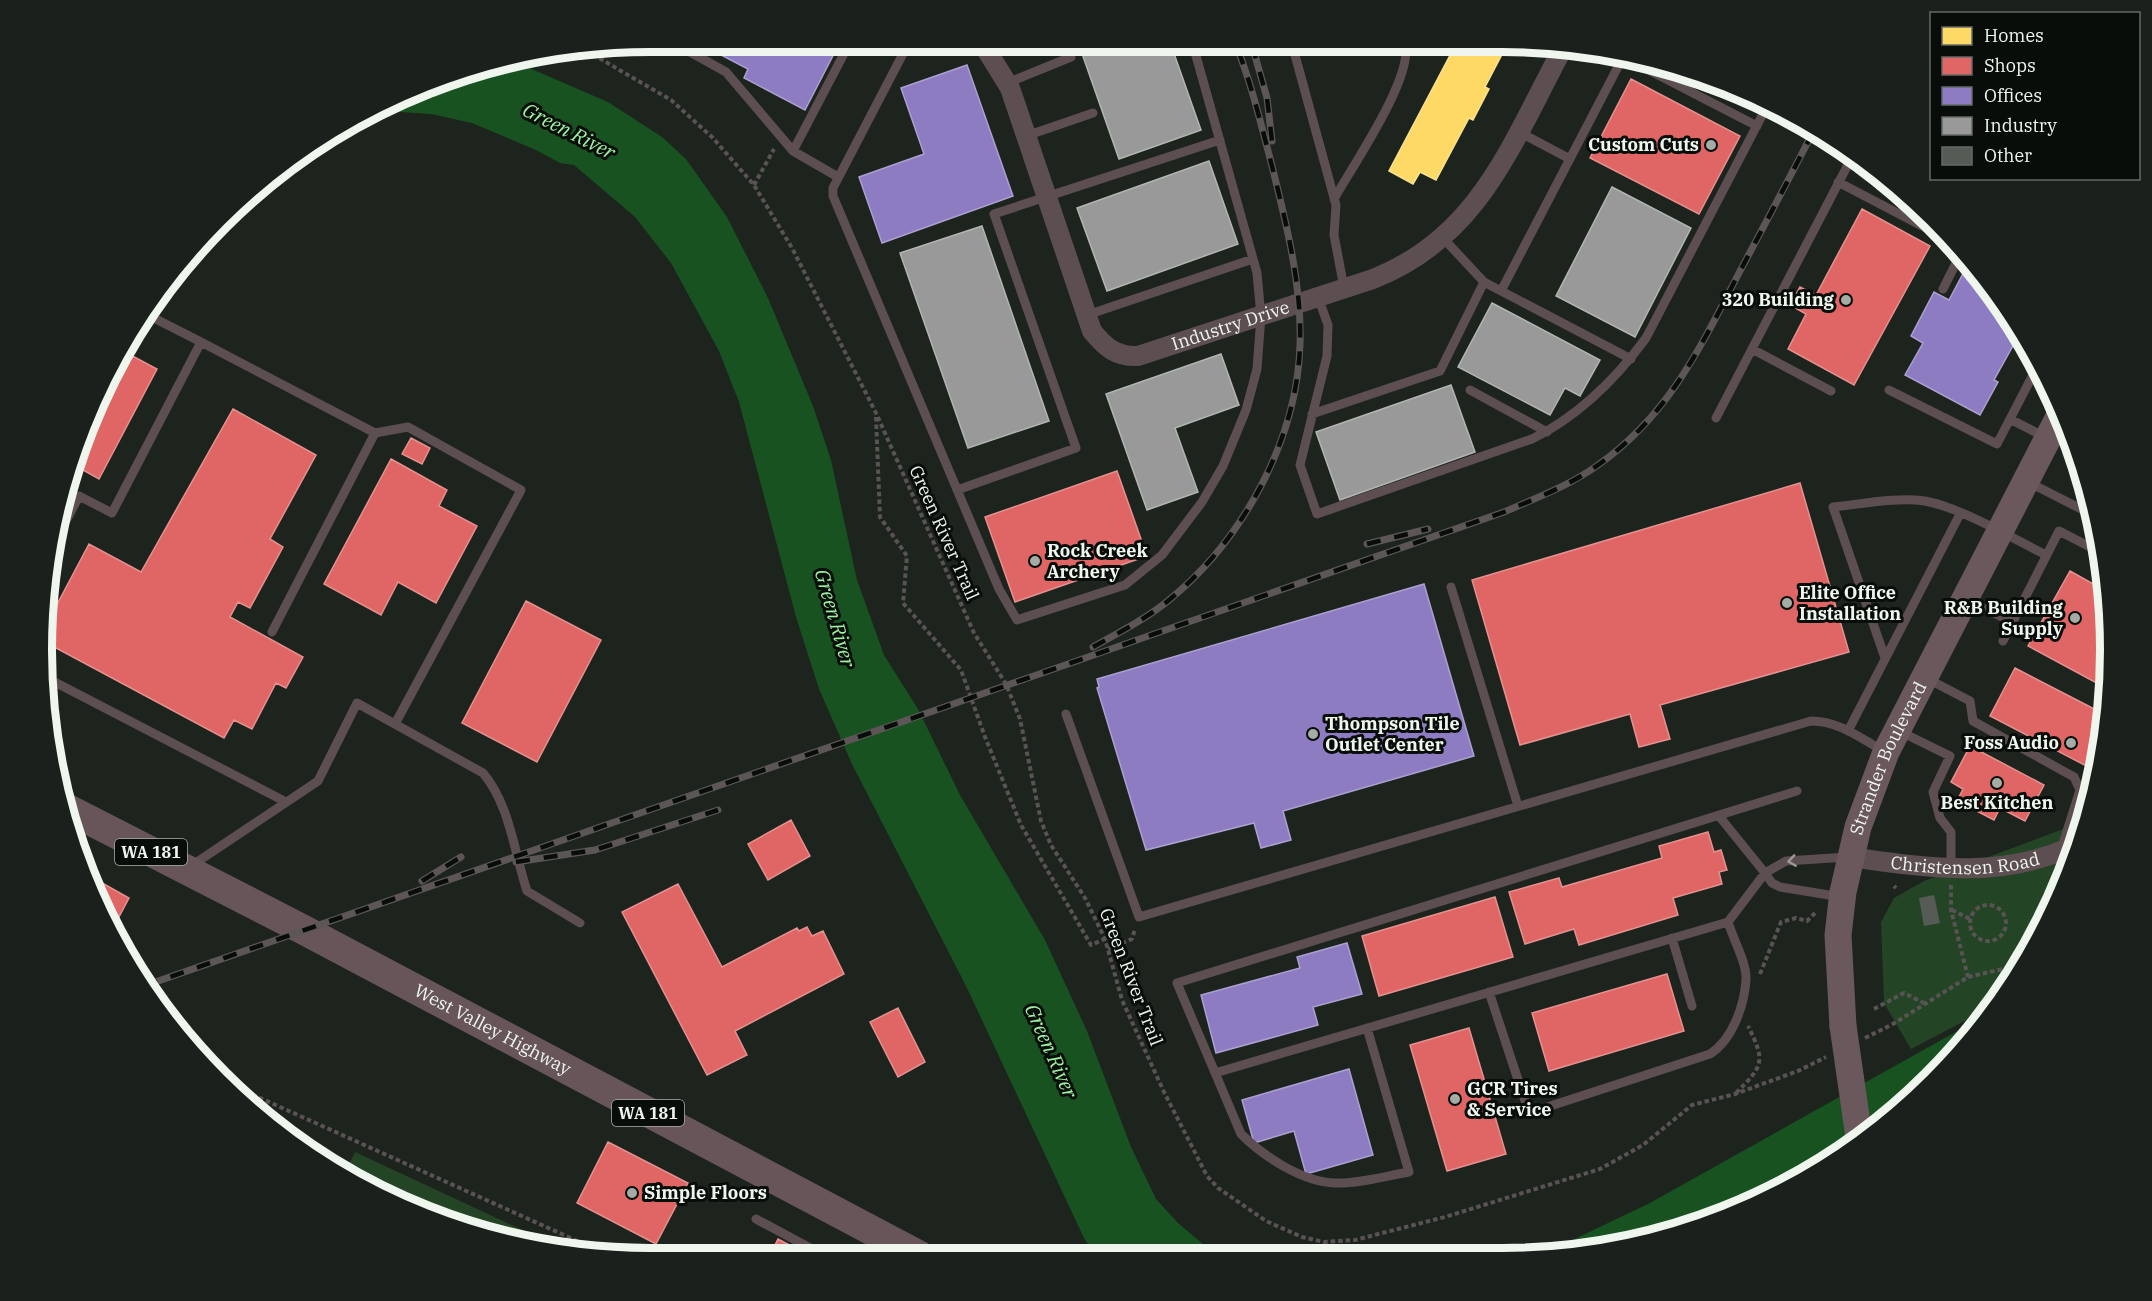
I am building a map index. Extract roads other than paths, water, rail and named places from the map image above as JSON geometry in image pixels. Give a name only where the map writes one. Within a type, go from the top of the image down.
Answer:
[{"type":"main road","name":"Strander Boulevard","points":[[1857,1131],[1843,1026],[1838,935],[1842,897],[1850,857],[1892,741],[2055,425]]},
{"type":"main road","name":"West Valley Highway","points":[[75,813],[906,1248]]},
{"type":"street","name":"Industry Drive","points":[[988,52],[1007,83],[1092,331],[1103,344],[1124,357],[1138,356],[1403,267],[1443,238],[1462,220],[1488,186],[1559,56]]},
{"type":"street","name":"Christensen Road","points":[[1850,857],[1951,869],[2008,868],[2065,850]]},
{"type":"lane","points":[[690,52],[726,72],[793,151],[838,177]]},
{"type":"lane","points":[[793,151],[845,52]]},
{"type":"lane","points":[[904,52],[832,188],[833,196],[999,589],[1017,620],[1125,585],[1162,555],[1202,501],[1222,466],[1246,410],[1257,369],[1261,316],[1253,259],[1195,52]]},
{"type":"lane","points":[[1295,52],[1334,199],[1334,235],[1344,288]]},
{"type":"lane","points":[[1334,199],[1393,97],[1405,65],[1405,52]]},
{"type":"lane","points":[[1007,83],[1071,57]]},
{"type":"lane","points":[[1501,291],[1619,64]]},
{"type":"lane","points":[[1653,72],[1757,126]]},
{"type":"lane","points":[[1026,136],[1093,113]]},
{"type":"lane","points":[[1318,297],[1328,326],[1327,356],[1300,465],[1317,514],[1508,449],[1547,432],[1590,401],[1631,359],[1646,338],[1764,113]]},
{"type":"lane","points":[[1517,131],[1570,159]]},
{"type":"lane","points":[[957,490],[1076,448],[994,214],[1220,140]]},
{"type":"lane","points":[[1716,418],[1848,163]]},
{"type":"lane","points":[[1838,182],[1922,226]]},
{"type":"lane","points":[[1443,238],[1484,282],[1631,359]]},
{"type":"lane","points":[[1087,315],[1253,259]]},
{"type":"lane","points":[[1943,289],[1956,262]]},
{"type":"lane","points":[[1312,414],[1440,371],[1484,282]]},
{"type":"lane","points":[[153,318],[375,433],[408,427],[521,490],[395,724]]},
{"type":"lane","points":[[68,517],[79,496],[112,513],[201,342]]},
{"type":"lane","points":[[1752,349],[1832,391]]},
{"type":"lane","points":[[1889,390],[1997,444],[2032,376]]},
{"type":"lane","points":[[1470,390],[1547,432]]},
{"type":"lane","points":[[2010,419],[2048,438]]},
{"type":"lane","points":[[272,632],[375,433]]},
{"type":"lane","points":[[2026,481],[2081,506]]},
{"type":"lane","points":[[1885,658],[1833,507],[1908,500],[1940,505],[2046,555]]},
{"type":"lane","points":[[1848,731],[1960,514]]},
{"type":"lane","points":[[2002,641],[2059,531],[2090,547]]},
{"type":"lane","points":[[1451,587],[1518,806]]},
{"type":"lane","points":[[1964,598],[2012,622]]},
{"type":"lane","points":[[1924,677],[1970,700],[1973,721],[2074,777],[2080,790],[2072,829]]},
{"type":"lane","points":[[54,681],[286,802]]},
{"type":"lane","points":[[186,869],[318,782],[357,704],[483,773],[494,786],[506,816],[527,891],[580,923]]},
{"type":"lane","points":[[1065,714],[1139,917],[1811,721],[1826,721],[1848,731],[1950,756],[1933,792],[1940,818],[1951,832],[1951,869]]},
{"type":"lane","points":[[1367,1028],[1409,1172],[1335,1183],[1306,1176],[1260,1151],[1241,1134],[1178,983],[1797,791]]},
{"type":"lane","points":[[1719,816],[1772,883],[1780,887],[1842,897]]},
{"type":"lane","points":[[1215,1073],[1728,922],[1765,873],[1786,861],[1850,857]]},
{"type":"lane","points":[[1489,992],[1528,1113],[1710,1054],[1723,1046],[1733,1031],[1746,980],[1728,922]]},
{"type":"lane","points":[[1672,938],[1692,1006]]},
{"type":"lane","points":[[756,1219],[810,1248]]},
{"type":"water","name":"Green River","points":[[525,66],[608,102],[662,137],[686,159],[727,217],[768,298],[813,406],[831,460],[857,580],[884,655],[918,709],[960,795],[1045,940],[1087,1031],[1131,1147],[1156,1199],[1178,1223],[1208,1248],[1090,1248],[1083,1236],[966,986],[852,764],[819,689],[796,617],[739,402],[719,351],[671,263],[635,217],[574,165],[560,163],[536,150],[472,123],[431,114],[392,111],[458,84]]},
{"type":"water","points":[[1967,1025],[1924,1073],[1866,1125],[1834,1148],[1766,1187],[1694,1217],[1656,1228],[1618,1237],[1562,1245],[1648,1204]]},
{"type":"railway","points":[[1093,647],[1132,625],[1169,600],[1196,576],[1220,548],[1242,518],[1261,486],[1277,452],[1289,416],[1297,381],[1300,345],[1296,279],[1273,170],[1252,91],[1239,52]]},
{"type":"railway","points":[[1254,52],[1267,98],[1272,141]]},
{"type":"railway","points":[[153,983],[1504,512],[1564,485],[1598,465],[1623,445],[1664,402],[1696,354],[1810,138]]},
{"type":"railway","points":[[1367,544],[1428,529]]},
{"type":"railway","points":[[516,862],[595,850],[718,810]]},
{"type":"railway","points":[[422,881],[461,857]]},
{"type":"place","name":"Custom Cuts","points":[[1711,145]]},
{"type":"place","name":"320 Building","points":[[1846,300]]},
{"type":"place","name":"Rock Creek Archery","points":[[1035,561]]},
{"type":"place","name":"Elite Office Installation","points":[[1787,603]]},
{"type":"place","name":"R&B Building Supply","points":[[2075,618]]},
{"type":"place","name":"Thompson Tile Outlet Center","points":[[1313,734]]},
{"type":"place","name":"Foss Audio","points":[[2071,743]]},
{"type":"place","name":"Best Kitchen","points":[[1997,783]]},
{"type":"place","name":"GCR Tires & Service","points":[[1455,1099]]},
{"type":"place","name":"Simple Floors","points":[[632,1193]]}]
